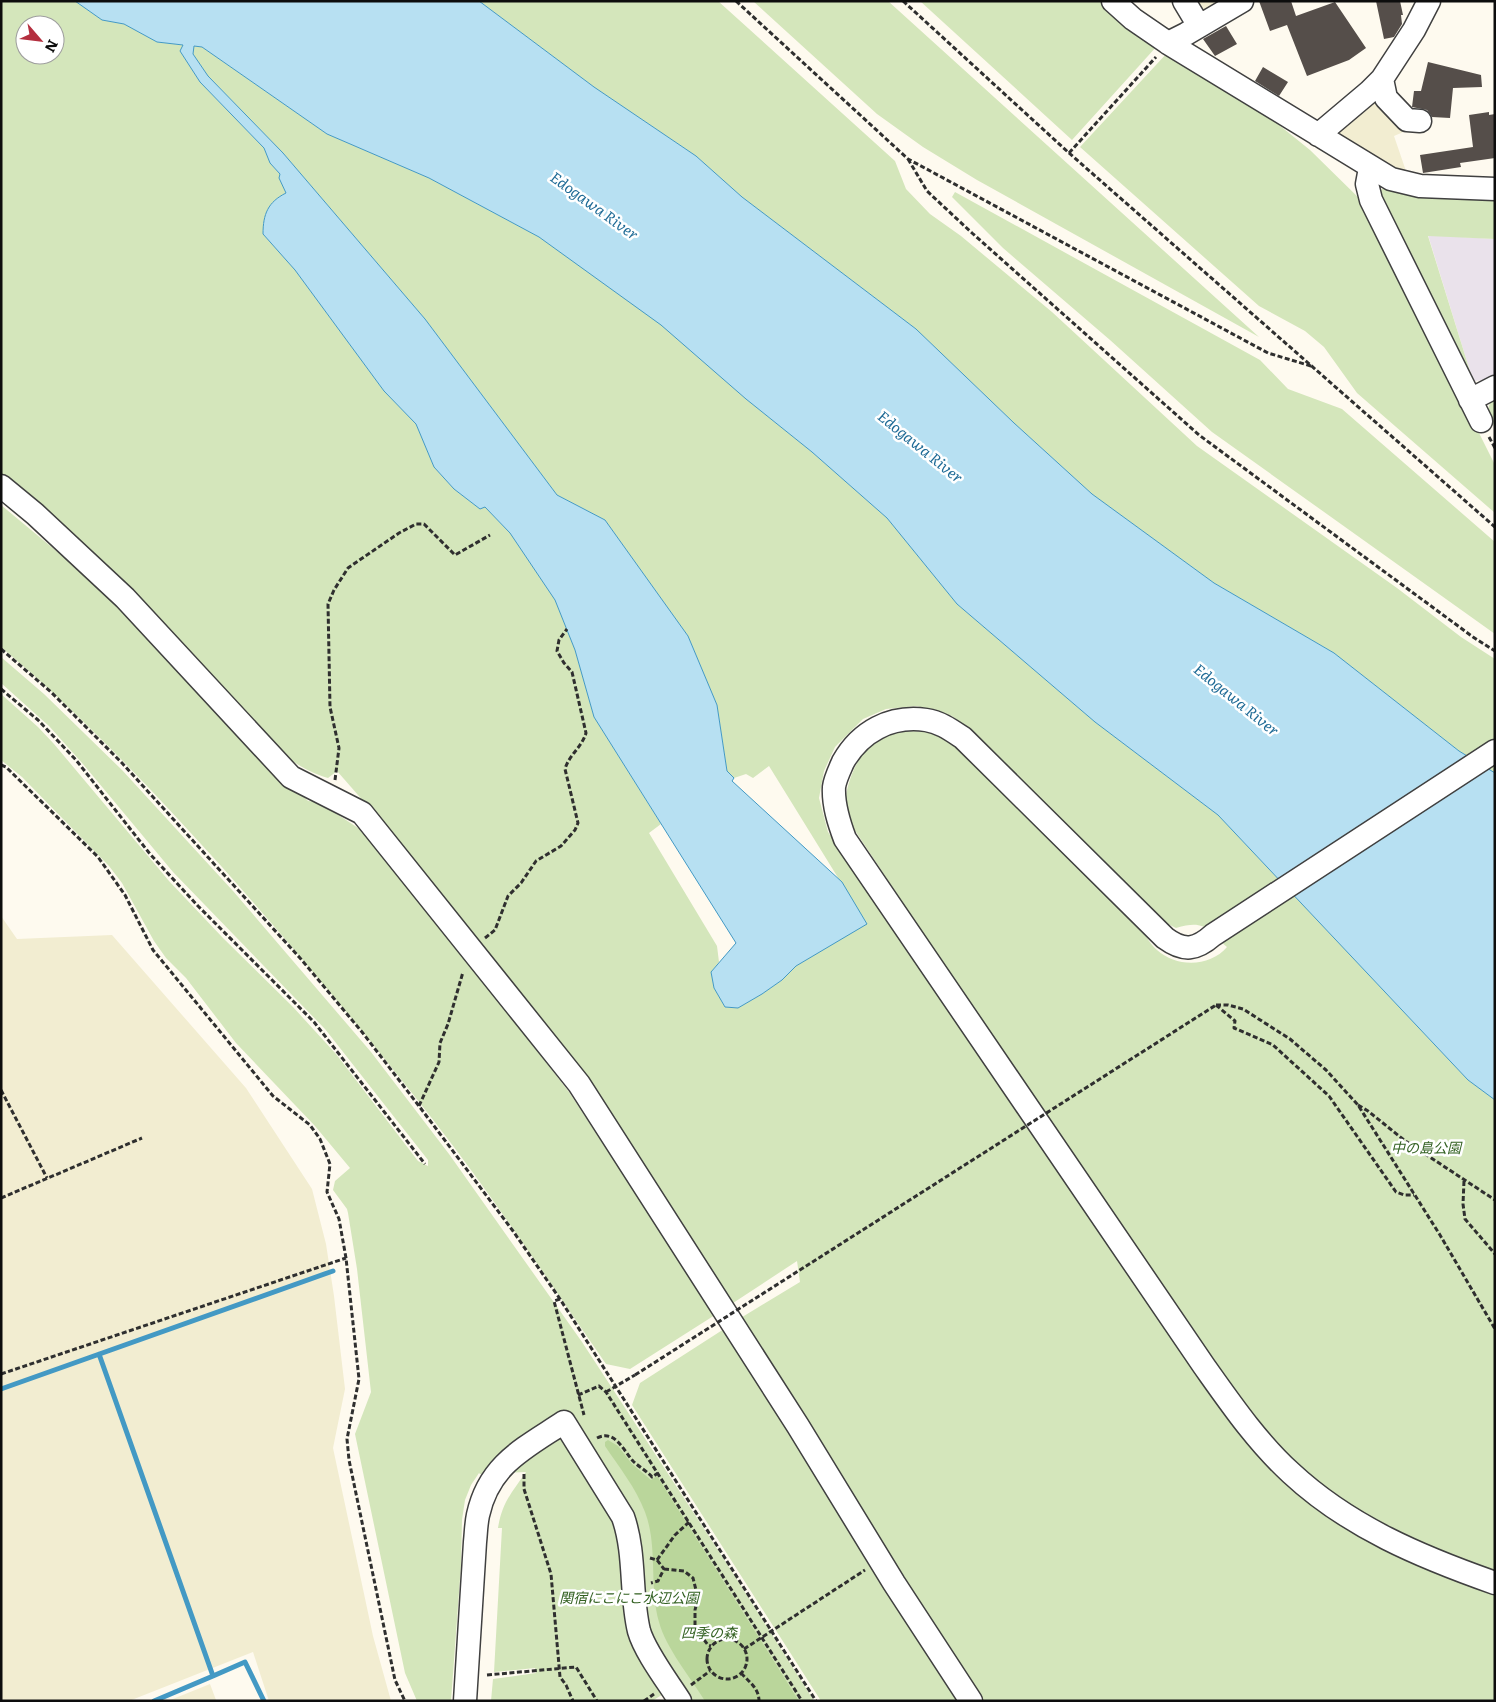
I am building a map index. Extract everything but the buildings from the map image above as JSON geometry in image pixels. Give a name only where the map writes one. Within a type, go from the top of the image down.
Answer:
[{"type":"street","points":[[1113,1],[1165,47],[1391,179],[1420,186],[1495,190]]},
{"type":"street","points":[[1184,1],[1199,26]]},
{"type":"street","points":[[1165,47],[1242,1]]},
{"type":"street","points":[[1318,135],[1382,79],[1414,30],[1429,1]]},
{"type":"street","points":[[1382,79],[1386,98],[1407,120],[1420,121]]},
{"type":"street","points":[[1370,168],[1367,184],[1371,200],[1481,421]]},
{"type":"street","points":[[1470,400],[1495,387]]},
{"type":"street","points":[[1,486],[35,514],[125,598],[291,777],[362,813],[579,1084],[971,1701]]},
{"type":"street","points":[[1495,751],[1213,934],[1204,942],[1192,948],[1176,946],[1166,938],[963,738],[944,725],[926,720],[906,719],[884,725],[867,733],[851,749],[840,769],[834,787],[837,817],[845,839],[1238,1414],[1266,1448],[1290,1473],[1315,1494],[1349,1518],[1416,1553],[1443,1565],[1495,1583]]},
{"type":"street","points":[[465,1701],[477,1525],[482,1500],[497,1472],[512,1456],[575,1422],[629,1532],[635,1610],[640,1634],[648,1650],[685,1693]]},
{"type":"path","points":[[736,1],[908,159],[1261,349],[1312,367]]},
{"type":"path","points":[[903,1],[1069,153],[1495,527]]},
{"type":"path","points":[[1069,153],[1165,47]]},
{"type":"path","points":[[908,159],[928,190],[946,209],[1199,435],[1465,632],[1495,651]]},
{"type":"path","points":[[332,798],[339,748],[330,707],[328,604],[334,590],[348,568],[399,533],[416,524],[424,524],[455,555],[490,535]]},
{"type":"path","points":[[419,1106],[440,1062],[440,1043],[448,1024],[464,971],[473,952],[495,930],[508,896],[521,883],[536,861],[561,846],[578,823],[565,769],[568,761],[583,743],[586,733],[572,672],[557,652],[559,640],[567,629]]},
{"type":"path","points":[[1,648],[51,692],[122,763],[300,958],[362,1032],[513,1231],[560,1299],[816,1701]]},
{"type":"path","points":[[1,690],[38,720],[76,760],[150,854],[198,906],[314,1022],[426,1164]]},
{"type":"path","points":[[1,765],[98,857],[125,895],[153,950],[273,1096],[310,1125],[320,1139],[330,1164],[327,1192],[339,1219],[346,1258],[359,1379],[347,1439],[349,1460],[396,1680],[405,1701]]},
{"type":"path","points":[[1216,1005],[1235,1021],[1234,1028],[1273,1045],[1329,1096],[1396,1192],[1404,1195],[1414,1195]]},
{"type":"path","points":[[606,1392],[1216,1005],[1228,1005],[1243,1009],[1290,1039],[1326,1070],[1358,1105],[1440,1235],[1495,1329]]},
{"type":"path","points":[[1,1090],[47,1178]]},
{"type":"path","points":[[1358,1105],[1404,1140],[1495,1200]]},
{"type":"path","points":[[1,1198],[142,1138]]},
{"type":"path","points":[[1464,1180],[1463,1204],[1465,1219],[1495,1254]]},
{"type":"path","points":[[1,1374],[346,1258]]},
{"type":"path","points":[[560,1299],[554,1301],[578,1395],[575,1422]]},
{"type":"path","points":[[578,1395],[598,1386],[606,1392],[802,1701]]},
{"type":"path","points":[[596,1438],[603,1434],[612,1436],[625,1448],[634,1462],[652,1477],[658,1473]]},
{"type":"path","points":[[524,1471],[524,1489],[551,1574],[560,1677],[573,1701]]},
{"type":"path","points":[[657,1560],[675,1535],[689,1522]]},
{"type":"path","points":[[647,1557],[657,1560],[664,1569],[684,1570],[693,1578],[698,1598],[695,1610],[695,1628],[708,1645],[711,1646]]},
{"type":"path","points":[[744,1649],[880,1560]]},
{"type":"path","points":[[649,1584],[658,1581],[664,1569]]},
{"type":"path","points":[[728,1639],[740,1644],[744,1649],[746,1662],[741,1673],[735,1677],[722,1679],[710,1671],[707,1658],[711,1646],[716,1642],[728,1639]]},
{"type":"path","points":[[487,1675],[576,1667],[597,1701]]},
{"type":"path","points":[[685,1693],[710,1671]]},
{"type":"path","points":[[741,1673],[755,1686],[759,1695],[759,1701]]},
{"type":"shaded area","points":[[1193,1],[1231,1],[1202,18]]},
{"type":"shaded area","points":[[1372,96],[1408,130],[1394,136],[1407,174],[1335,134]]},
{"type":"shaded area","points":[[1428,235],[1495,239],[1495,393],[1487,380],[1473,381]]},
{"type":"shaded area","points":[[1,916],[17,939],[112,935],[246,1088],[312,1189],[326,1244],[345,1389],[333,1448],[373,1636],[391,1701],[269,1701],[253,1652],[129,1701],[1,1701]]},
{"type":"shaded area","points":[[210,1684],[216,1700],[168,1701]]},
{"type":"green space","name":"中の島公園","points":[[1,1],[75,1],[102,20],[124,24],[157,42],[183,45],[180,51],[200,82],[264,148],[270,163],[280,174],[279,178],[286,193],[275,201],[268,210],[264,221],[263,234],[295,270],[384,391],[416,424],[434,467],[454,489],[480,509],[485,507],[510,533],[555,600],[575,650],[594,717],[661,824],[649,833],[717,946],[719,962],[711,972],[714,988],[725,1007],[738,1008],[762,994],[782,980],[796,966],[866,923],[769,766],[753,778],[746,774],[734,778],[727,771],[717,705],[688,636],[605,520],[557,495],[425,319],[283,153],[208,76],[193,54],[194,46],[202,47],[327,134],[429,178],[539,237],[661,324],[746,399],[812,452],[887,518],[957,604],[1095,722],[1218,815],[1468,1080],[1495,1100],[1495,1573],[1412,1543],[1358,1513],[1338,1500],[1301,1469],[1266,1435],[1250,1416],[1036,1104],[852,826],[846,804],[846,796],[851,777],[858,762],[874,744],[896,733],[921,732],[941,736],[961,749],[1137,922],[1157,950],[1165,956],[1174,960],[1193,963],[1212,958],[1220,954],[1227,947],[1210,931],[1200,925],[1186,925],[1176,928],[1164,922],[973,732],[952,716],[917,706],[886,709],[863,719],[835,747],[824,771],[819,798],[828,832],[1233,1424],[1265,1460],[1301,1494],[1339,1523],[1381,1548],[1437,1571],[1495,1591],[1495,1701],[982,1701],[739,1319],[800,1282],[797,1261],[730,1305],[585,1078],[393,835],[337,771],[328,778],[320,776],[300,766],[276,749],[146,607],[88,554],[1,481]]},
{"type":"green space","points":[[479,1],[718,1],[895,161],[906,189],[930,214],[961,236],[1052,312],[1197,446],[1397,588],[1461,637],[1495,659],[1495,773],[1459,751],[1334,653],[1214,583],[1092,494],[1014,423],[916,329],[742,197],[696,156],[594,87]]},
{"type":"green space","points":[[753,1],[888,1],[1259,337],[977,180],[923,147],[877,114]]},
{"type":"green space","points":[[920,1],[1100,1],[1157,46],[1072,140]]},
{"type":"green space","points":[[1168,52],[1264,113],[1310,150],[1364,203],[1495,465],[1495,513],[1357,393],[1324,347],[1305,331],[1259,306],[1080,147]]},
{"type":"green space","points":[[1382,189],[1495,198],[1495,239],[1428,236],[1473,381],[1379,193]]},
{"type":"green space","points":[[955,192],[1260,360],[1288,389],[1342,409],[1495,542],[1495,634],[1212,432],[1110,340],[1003,248],[952,197]]},
{"type":"green space","points":[[1495,397],[1495,429],[1488,410],[1491,399]]},
{"type":"green space","points":[[1,505],[90,579],[165,650],[308,801],[319,802],[364,832],[380,849],[569,1092],[715,1315],[630,1369],[606,1364],[457,1150],[303,960],[222,867],[142,781],[88,726],[1,647]]},
{"type":"green space","name":"関宿にこにこ水辺公園","points":[[1,657],[44,694],[122,770],[233,891],[371,1052],[449,1154],[582,1342],[814,1701],[688,1701],[678,1685],[652,1701],[491,1701],[493,1679],[536,1673],[535,1668],[494,1672],[502,1528],[498,1528],[505,1504],[526,1472],[479,1473],[471,1485],[465,1500],[462,1520],[461,1565],[451,1701],[417,1701],[405,1673],[355,1434],[371,1392],[357,1269],[348,1213],[333,1190],[335,1181],[350,1168],[315,1126],[236,1043],[186,978],[166,958],[154,941],[122,883],[109,866],[22,777],[1,760],[1,694],[54,744],[169,881],[293,1007],[336,1054],[418,1161],[428,1166],[428,1160],[325,1029],[173,872],[49,726],[1,683]]},
{"type":"green space","points":[[724,1329],[958,1701],[821,1701],[632,1405],[640,1383]]},
{"type":"green space","name":"四季の森","points":[[608,1440],[618,1446],[632,1464],[651,1480],[657,1476],[799,1701],[705,1701],[662,1632],[654,1594],[653,1552],[649,1525],[637,1495],[605,1446],[605,1442]]},
{"type":"water","name":"Edogawa River","points":[[75,1],[479,1],[594,87],[696,156],[742,197],[916,329],[1014,423],[1092,494],[1214,583],[1334,653],[1459,751],[1495,773],[1495,1100],[1468,1080],[1218,815],[1095,722],[957,604],[887,518],[661,325],[539,237],[429,178],[327,134],[202,47],[194,46],[193,54],[208,76],[283,153],[425,319],[557,495],[605,520],[688,636],[717,705],[727,771],[734,778],[732,781],[842,882],[867,924],[796,966],[782,980],[762,994],[738,1008],[725,1007],[714,988],[711,972],[736,943],[594,717],[575,650],[555,600],[510,533],[485,507],[480,509],[454,489],[434,467],[416,424],[384,391],[295,270],[263,234],[264,220],[268,209],[275,200],[286,193],[279,178],[280,174],[270,163],[264,148],[200,82],[180,51],[183,45],[157,42],[124,24],[102,20]]},
{"type":"waterway","points":[[1,1389],[333,1271]]},
{"type":"waterway","points":[[99,1354],[213,1676],[154,1701]]},
{"type":"waterway","points":[[213,1676],[245,1662],[264,1701]]}]
